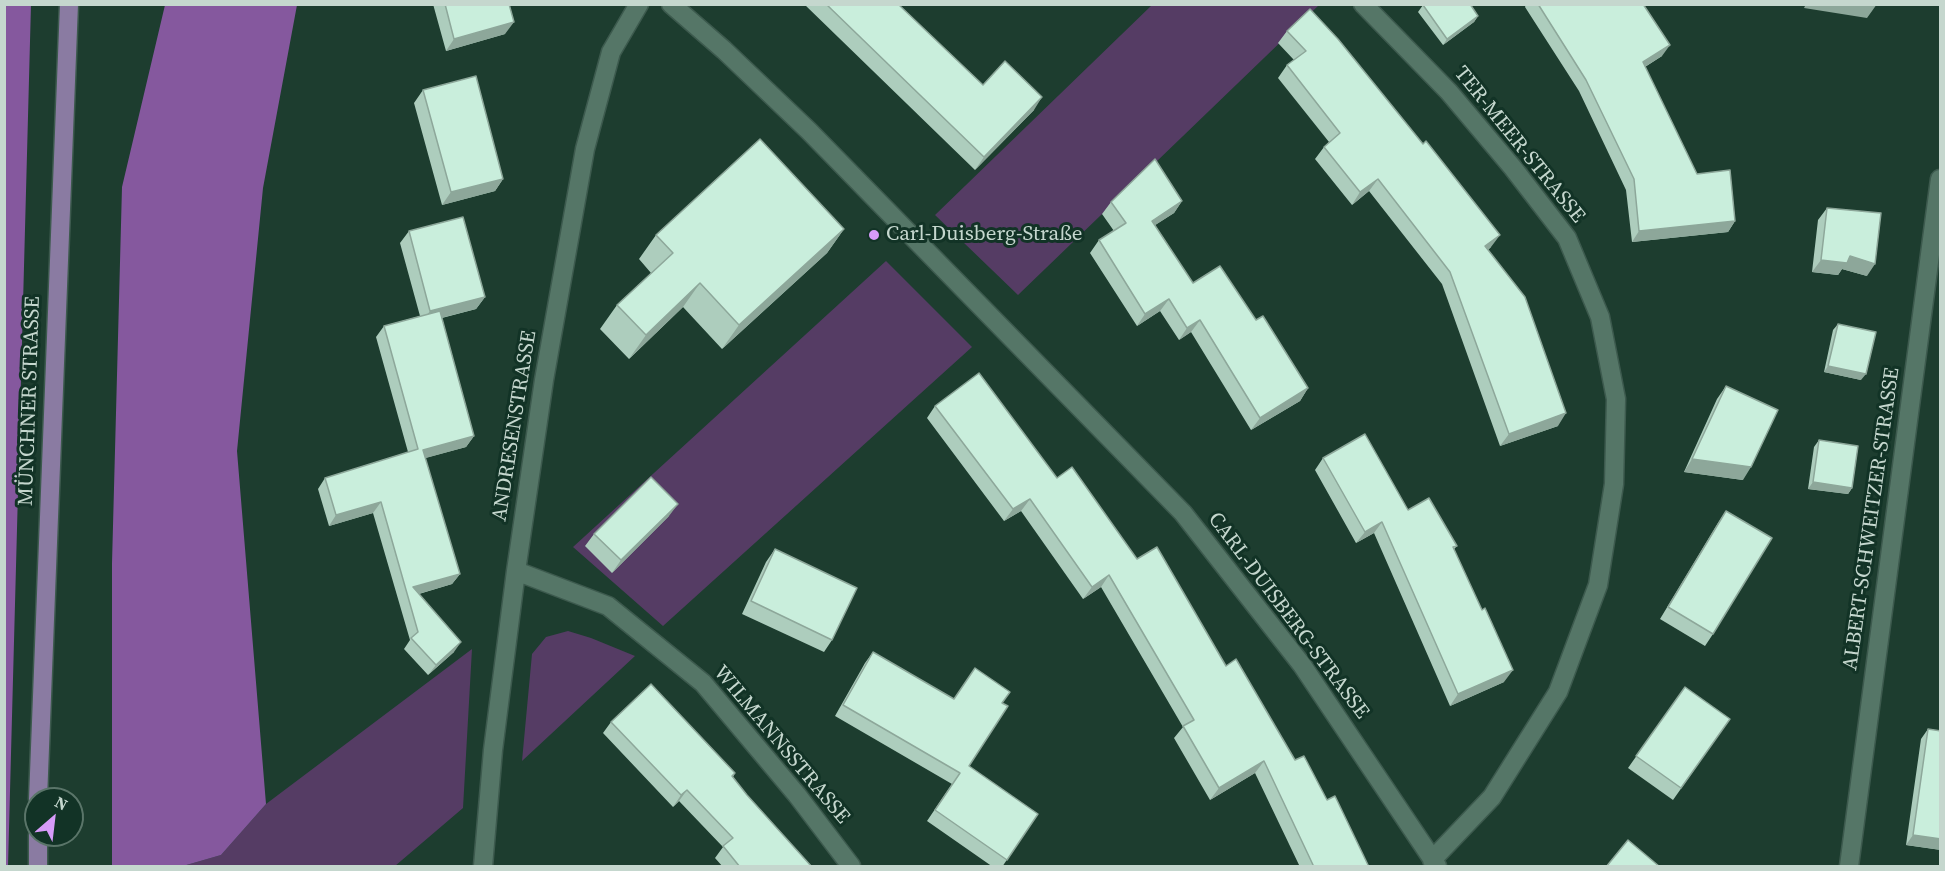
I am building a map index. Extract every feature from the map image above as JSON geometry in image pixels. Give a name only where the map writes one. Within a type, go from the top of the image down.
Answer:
[{"type":"main road","name":"MÜNCHNER STRASSE","points":[[38,787],[69,4]]},
{"type":"main road","points":[[38,847],[38,867]]},
{"type":"street","name":"ANDRESENSTRASSE","points":[[483,867],[493,750],[516,571],[544,380],[585,149],[611,52],[639,4]]},
{"type":"street","name":"CARL-DUISBERG-STRASSE","points":[[671,4],[724,50],[809,131],[1183,513],[1302,665],[1435,863]]},
{"type":"street","name":"TER-MEER-STRASSE","points":[[1363,4],[1449,92],[1514,168],[1567,238],[1600,316],[1616,399],[1614,484],[1598,585],[1558,692],[1492,797],[1435,863]]},
{"type":"street","name":"ALBERT-SCHWEITZER-STRASSE","points":[[1849,867],[1933,295],[1941,178]]},
{"type":"street","name":"WILMANNSSTRASSE","points":[[516,571],[608,606],[704,683],[797,795],[851,867]]},
{"type":"shaded area","points":[[31,4],[8,866],[5,866],[4,5]]},
{"type":"shaded area","points":[[165,5],[297,5],[263,188],[237,451],[266,804],[221,855],[183,866],[112,866],[112,563],[122,187]]},
{"type":"shaded area","points":[[1152,5],[1319,5],[1018,295],[935,215]]},
{"type":"shaded area","points":[[886,261],[972,347],[663,626],[573,547]]},
{"type":"shaded area","points":[[568,631],[635,656],[522,761],[532,654],[546,637]]},
{"type":"shaded area","points":[[472,649],[463,808],[395,866],[183,866],[221,855],[266,804]]},
{"type":"building","points":[[445,4],[509,4],[514,22],[454,39]]},
{"type":"building","points":[[826,4],[898,4],[983,85],[1005,61],[1042,97],[984,157]]},
{"type":"building","points":[[1424,4],[1470,4],[1478,16],[1447,39]]},
{"type":"building","points":[[1538,4],[1643,4],[1670,45],[1643,62],[1697,174],[1730,170],[1735,221],[1639,231],[1634,179],[1586,80]]},
{"type":"building","points":[[1310,9],[1338,39],[1423,144],[1426,141],[1500,235],[1485,246],[1525,297],[1566,413],[1509,434],[1450,272],[1378,179],[1360,192],[1324,147],[1340,133],[1287,65],[1306,51],[1287,31]]},
{"type":"building","points":[[476,76],[503,179],[451,192],[423,90]]},
{"type":"building","points":[[760,139],[844,229],[739,325],[700,283],[646,335],[617,305],[673,253],[656,235]]},
{"type":"building","points":[[1155,159],[1182,201],[1152,221],[1193,283],[1220,266],[1256,320],[1263,316],[1308,388],[1260,418],[1200,320],[1187,328],[1169,299],[1145,314],[1099,240],[1126,223],[1111,202]]},
{"type":"building","points":[[1827,208],[1881,213],[1875,264],[1850,256],[1847,263],[1821,260]]},
{"type":"building","points":[[463,217],[485,297],[430,311],[409,231]]},
{"type":"building","points":[[440,311],[474,436],[423,450],[460,574],[413,587],[461,642],[436,665],[411,638],[418,632],[381,502],[336,515],[325,478],[418,449],[384,326]]},
{"type":"building","points":[[1838,324],[1876,332],[1866,374],[1828,366]]},
{"type":"building","points":[[979,373],[1057,478],[1072,467],[1137,559],[1157,547],[1226,666],[1236,659],[1295,760],[1304,756],[1327,800],[1335,796],[1369,867],[1314,867],[1264,761],[1219,788],[1183,726],[1194,720],[1109,575],[1092,587],[1030,499],[1013,509],[935,406]]},
{"type":"building","points":[[1726,386],[1778,410],[1751,467],[1692,459]]},
{"type":"building","points":[[1365,434],[1408,510],[1429,498],[1457,546],[1453,547],[1482,610],[1485,608],[1513,670],[1458,694],[1382,522],[1365,532],[1323,458]]},
{"type":"building","points":[[1819,440],[1858,446],[1852,488],[1813,482]]},
{"type":"building","points":[[651,477],[678,504],[621,560],[594,534]]},
{"type":"building","points":[[1726,511],[1772,538],[1713,634],[1668,607]]},
{"type":"building","points":[[775,549],[857,588],[832,640],[751,601]]},
{"type":"building","points":[[873,652],[954,699],[975,668],[1010,692],[1002,703],[1008,706],[969,766],[1038,814],[1007,860],[935,810],[960,773],[843,705]]},
{"type":"building","points":[[651,684],[735,773],[732,776],[747,795],[812,867],[740,867],[723,846],[733,838],[687,790],[681,795],[611,722]]},
{"type":"building","points":[[1685,687],[1730,719],[1681,788],[1636,756]]},
{"type":"building","points":[[1928,729],[1941,731],[1941,839],[1913,835]]},
{"type":"building","points":[[1628,840],[1660,867],[1606,867]]},
{"type":"place","name":"Carl-Duisberg-Straße","points":[[874,235]]}]
